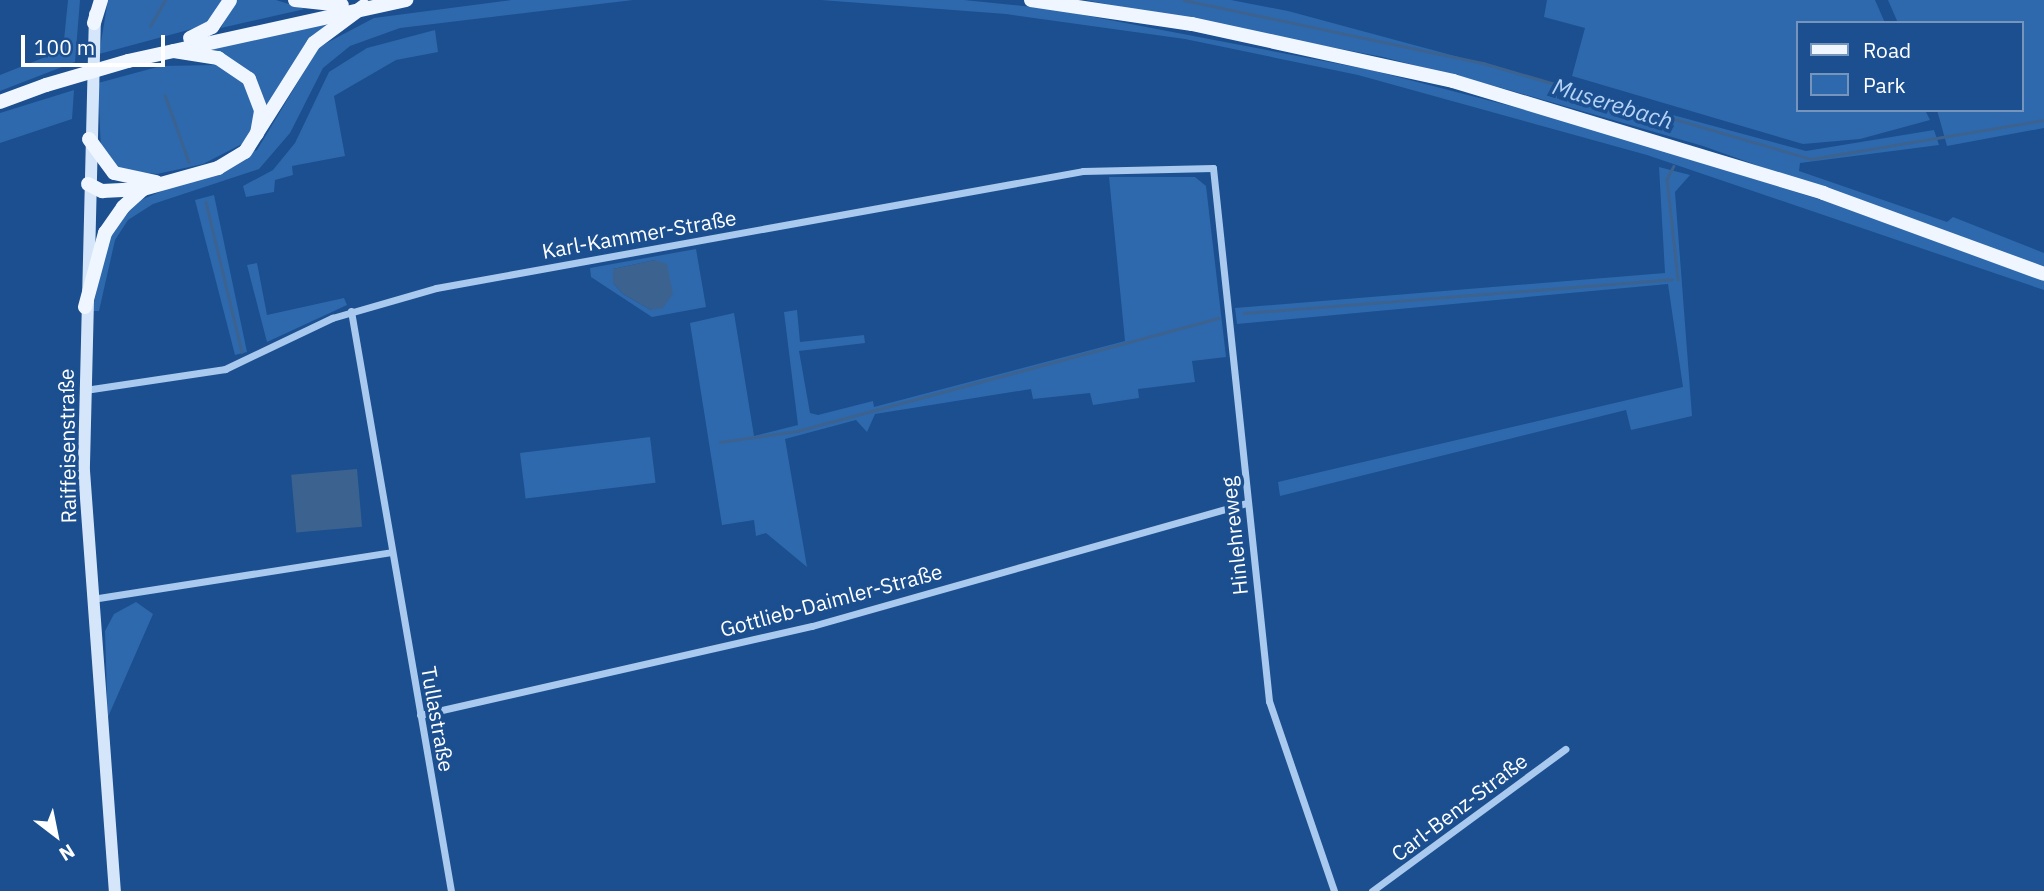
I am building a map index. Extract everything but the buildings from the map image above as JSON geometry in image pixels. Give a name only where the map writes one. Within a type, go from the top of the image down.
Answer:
[{"type":"main road","points":[[94,23],[98,0]]},
{"type":"main road","points":[[166,50],[212,27],[230,0]]},
{"type":"main road","points":[[295,0],[364,6]]},
{"type":"main road","points":[[0,102],[46,85],[166,50],[364,6],[406,0]]},
{"type":"main road","points":[[1031,0],[1192,24],[1453,81],[1823,193],[2044,274]]},
{"type":"main road","points":[[88,184],[161,182],[218,168],[256,139],[314,43],[364,6]]},
{"type":"main road","points":[[166,50],[218,58],[249,79],[261,111],[256,139]]},
{"type":"main road","points":[[89,139],[104,165],[137,184]]},
{"type":"main road","points":[[85,307],[105,233],[137,184]]},
{"type":"street","name":"Raiffeisenstraße","points":[[94,23],[89,139],[85,390],[91,599],[116,891]]},
{"type":"street","name":"Karl-Kammer-Straße","points":[[85,390],[225,369],[351,311],[427,290],[1083,172],[1213,168]]},
{"type":"street","name":"Hinlehreweg","points":[[1213,168],[1269,701],[1334,891]]},
{"type":"street","name":"Tullastraße","points":[[351,311],[451,891]]},
{"type":"street","name":"Gottlieb-Daimler-Straße","points":[[420,715],[812,626],[1247,503]]},
{"type":"street","points":[[91,599],[391,552]]},
{"type":"street","name":"Carl-Benz-Straße","points":[[1372,891],[1565,749]]},
{"type":"green space","points":[[68,0],[80,0],[75,62],[0,91],[0,75],[63,50]]},
{"type":"green space","points":[[108,0],[226,0],[203,26],[99,54]]},
{"type":"green space","points":[[234,0],[276,0],[305,9],[221,28]]},
{"type":"green space","points":[[511,0],[633,0],[400,28],[350,46],[323,68],[290,133],[259,169],[153,204],[128,220],[115,240],[99,311],[92,311],[109,237],[134,203],[257,150],[319,47],[374,18]]},
{"type":"green space","points":[[821,0],[964,0],[1052,9],[1371,70],[1553,117],[1825,201],[2044,281],[2044,290],[1647,155],[1358,75],[1185,39],[1006,14]]},
{"type":"green space","points":[[1085,0],[1231,0],[1288,11],[1806,151],[1934,130],[1939,145],[1800,163],[1799,171],[1947,222],[1953,217],[2044,253],[2044,268],[1703,146],[1502,88],[1383,57]]},
{"type":"green space","points":[[1547,0],[1875,0],[1884,21],[1796,21],[1796,112],[1926,112],[1930,120],[1860,139],[1803,144],[1572,76],[1585,28],[1544,17]]},
{"type":"green space","points":[[1888,0],[2044,0],[2044,128],[1947,146],[1938,112],[2023,112],[2023,21],[1897,21]]},
{"type":"green space","points":[[339,18],[269,118],[255,81],[197,48]]},
{"type":"green space","points":[[435,30],[438,52],[396,60],[334,96],[345,156],[292,166],[293,175],[275,180],[274,192],[246,197],[243,186],[273,170],[295,143],[329,72],[367,48]]},
{"type":"green space","points":[[218,65],[240,77],[255,100],[252,131],[242,144],[203,164],[157,174],[120,170],[101,150],[98,83],[161,66]]},
{"type":"green space","points":[[74,90],[72,119],[0,143],[0,113]]},
{"type":"green space","points":[[1659,167],[1690,175],[1675,192],[1692,416],[1631,430],[1626,410],[1280,496],[1278,482],[1683,387],[1668,284],[1237,324],[1235,308],[1665,273]]},
{"type":"green space","points":[[1109,177],[1195,177],[1206,186],[1226,357],[1192,361],[1195,382],[1138,389],[1139,398],[1093,405],[1090,393],[1033,399],[1031,389],[875,414],[867,432],[856,420],[785,439],[807,567],[766,533],[756,536],[754,520],[722,525],[690,323],[734,313],[754,436],[798,425],[784,312],[797,310],[800,342],[864,335],[865,343],[799,351],[810,413],[818,415],[873,401],[874,407],[1125,341]]},
{"type":"green space","points":[[214,195],[247,352],[235,355],[195,200]]},
{"type":"green space","points":[[696,249],[706,307],[652,317],[591,277],[590,268]],"holes":[[[655,260],[651,310],[623,294],[613,283],[613,269]]]},
{"type":"green space","points":[[257,263],[267,315],[344,298],[347,305],[267,342],[247,265]]},
{"type":"green space","points":[[650,437],[656,483],[526,499],[520,453]]},
{"type":"green space","points":[[136,602],[153,614],[108,717],[110,788],[105,631],[114,614]]},
{"type":"shaded area","points":[[655,260],[667,264],[673,294],[663,308],[651,310],[623,294],[613,283],[613,269]]},
{"type":"shaded area","points":[[357,469],[362,527],[296,533],[291,475]]},
{"type":"waterway","points":[[150,26],[165,0]]},
{"type":"waterway","name":"Muserebach","points":[[1184,0],[1483,63],[1811,159],[2044,120]]},
{"type":"waterway","points":[[165,95],[189,162]]},
{"type":"waterway","points":[[1674,166],[1667,179],[1678,279]]},
{"type":"waterway","points":[[206,202],[242,352]]},
{"type":"waterway","points":[[1244,313],[1672,279]]},
{"type":"waterway","points":[[720,442],[797,431],[1218,318]]}]
